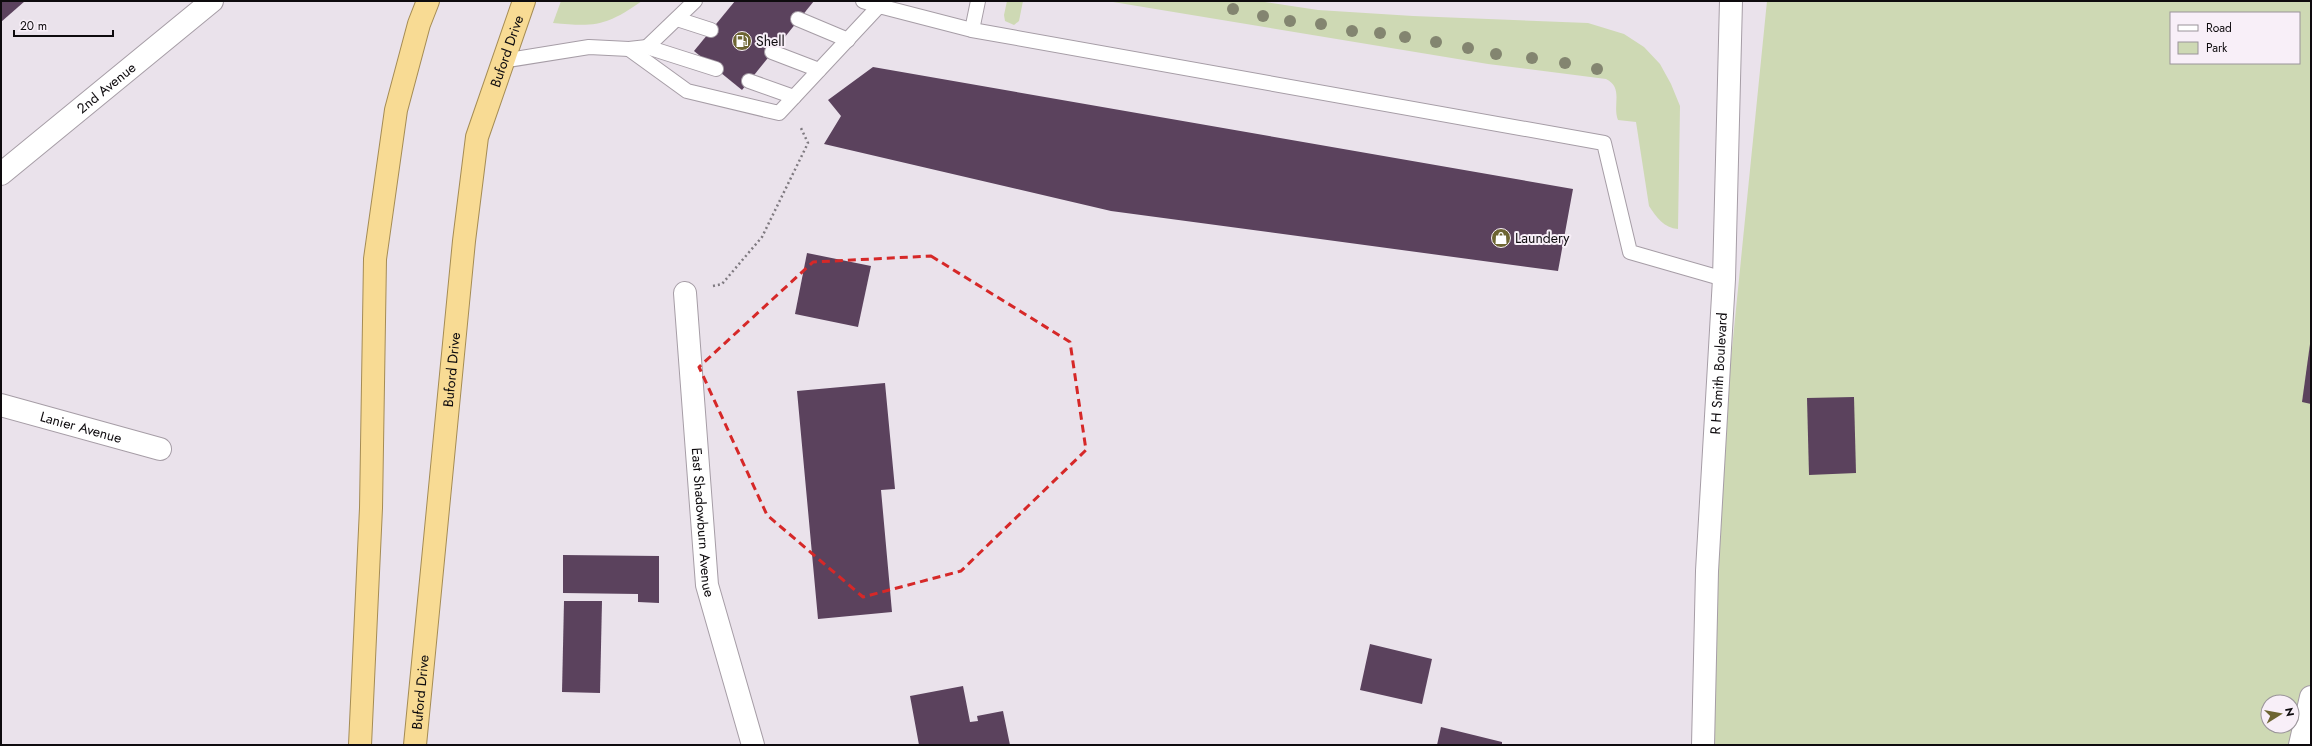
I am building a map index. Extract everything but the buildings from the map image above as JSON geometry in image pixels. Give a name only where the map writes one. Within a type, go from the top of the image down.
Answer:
[{"type":"highway","points":[[360,745],[371,508],[376,259],[396,110],[419,24],[428,1]]},
{"type":"highway","name":"Buford Drive","points":[[414,745],[464,241],[476,145],[502,61],[524,1]]},
{"type":"street","name":"2nd Avenue","points":[[1,174],[212,1]]},
{"type":"street","name":"R H Smith Boulevard","points":[[1703,745],[1707,571],[1724,280],[1731,1]]},
{"type":"street","name":"East Shadowburn Avenue","points":[[685,293],[707,585],[753,745]]},
{"type":"street","name":"Lanier Avenue","points":[[1,405],[160,449]]},
{"type":"street","points":[[2300,745],[2311,697]]},
{"type":"lane","points":[[647,47],[695,1]]},
{"type":"lane","points":[[862,1],[972,30],[1604,143],[1630,252],[1724,280]]},
{"type":"lane","points":[[972,30],[978,1]]},
{"type":"lane","points":[[629,49],[687,91],[779,113],[879,6]]},
{"type":"lane","points":[[677,19],[711,30]]},
{"type":"lane","points":[[798,19],[848,40]]},
{"type":"lane","points":[[502,61],[589,47],[629,49],[647,47],[716,69]]},
{"type":"lane","points":[[772,52],[819,70]]},
{"type":"lane","points":[[749,81],[794,97]]},
{"type":"path","points":[[685,293],[722,284],[762,237],[808,143],[801,127],[779,113]]},
{"type":"highlighted area","points":[[931,256],[1070,342],[1086,450],[961,571],[863,597],[767,515],[699,367],[813,262]]},
{"type":"green space","points":[[561,1],[642,1],[619,16],[609,20],[600,23],[580,25],[553,23]]},
{"type":"green space","points":[[1007,1],[1023,1],[1019,21],[1014,25],[1005,21],[1004,15]]},
{"type":"green space","points":[[1107,1],[1258,1],[1318,10],[1413,16],[1588,23],[1624,34],[1644,47],[1660,64],[1671,84],[1680,106],[1678,229],[1669,227],[1665,224],[1658,218],[1649,206],[1636,122],[1618,120],[1616,114],[1615,87],[1606,79],[1488,64]]},
{"type":"green space","points":[[1767,1],[2311,1],[2311,745],[1707,745],[1708,587]]},
{"type":"place","name":"Shell","points":[[742,41]]},
{"type":"place","name":"Laundery","points":[[1501,238]]}]
